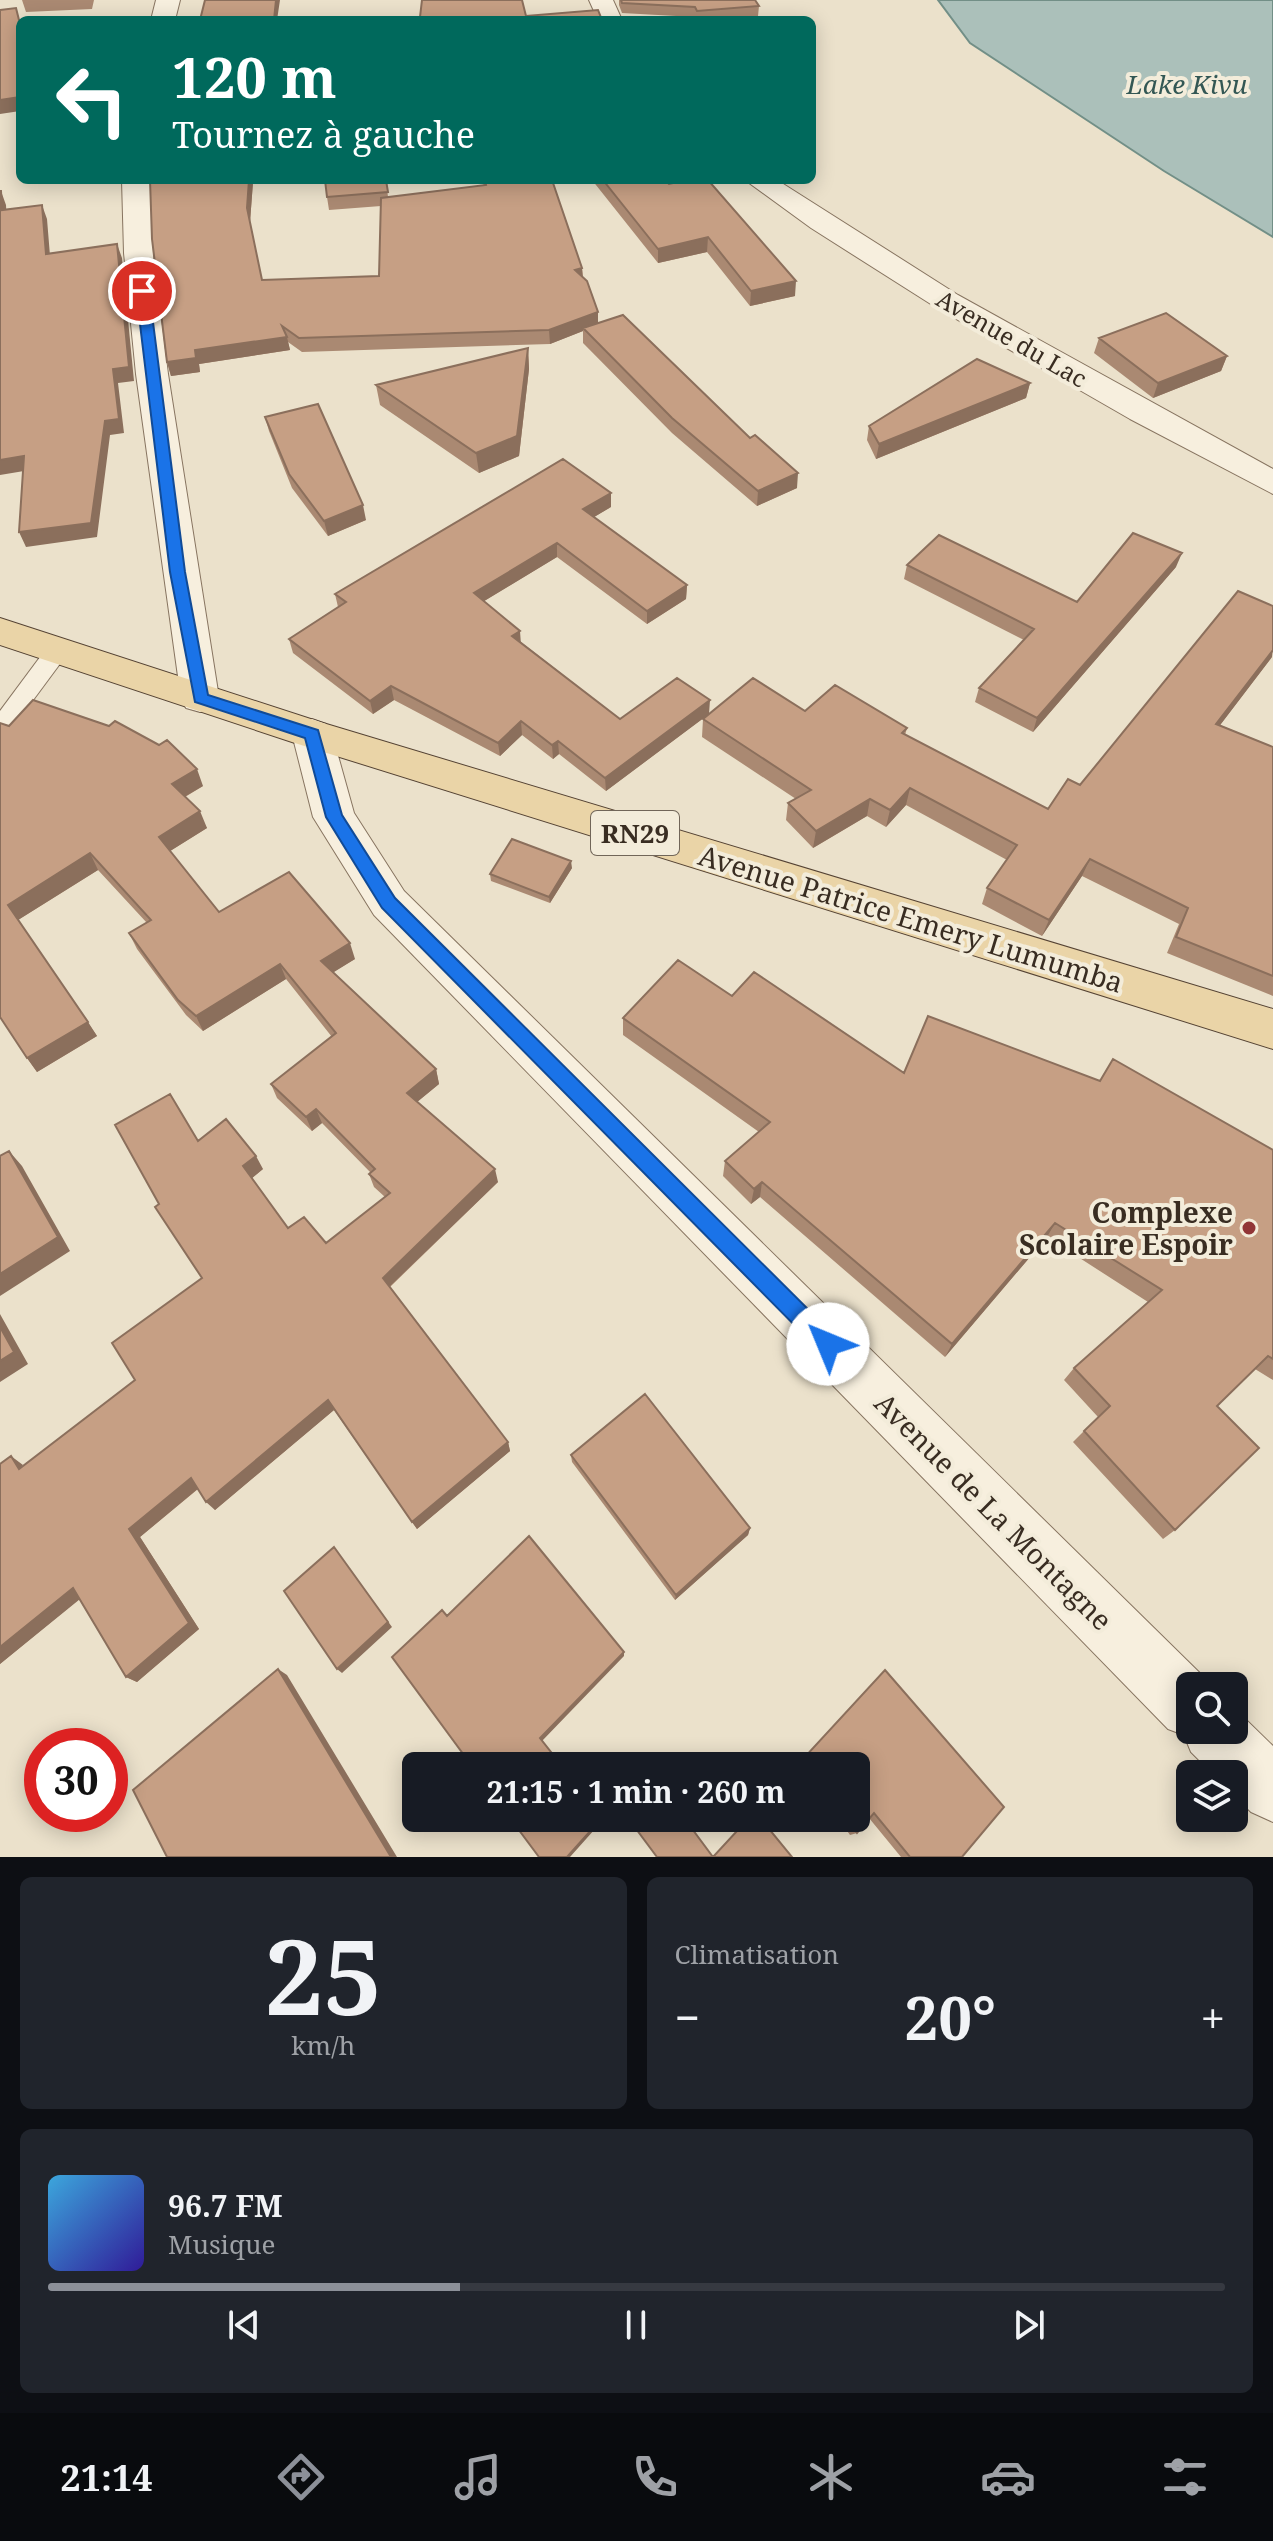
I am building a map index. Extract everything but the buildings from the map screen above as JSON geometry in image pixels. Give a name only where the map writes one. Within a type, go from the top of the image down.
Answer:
[{"type":"main road","name":"Avenue Patrice Emery Lumumba","points":[[0,631],[312,734],[1273,1029]]},
{"type":"street","points":[[136,184],[135,232],[158,422],[178,572],[200,698]]},
{"type":"street","name":"Avenue du Lac","points":[[765,184],[846,241],[1102,391],[1273,483]]},
{"type":"street","name":"Avenue de La Montagne","points":[[312,734],[334,817],[389,903],[1176,1693]]},
{"type":"street","points":[[1227,1744],[1273,1790]]},
{"type":"lane","points":[[0,728],[57,651]]},
{"type":"water","name":"Lake Kivu","points":[[938,0],[1273,0],[1273,237],[1164,171],[970,43]]},
{"type":"place","name":"Complexe Scolaire Espoir","points":[[1249,1228]]},
{"type":"route","points":[[142,291],[178,572],[200,698],[312,734],[334,817],[389,903],[828,1344]]}]
